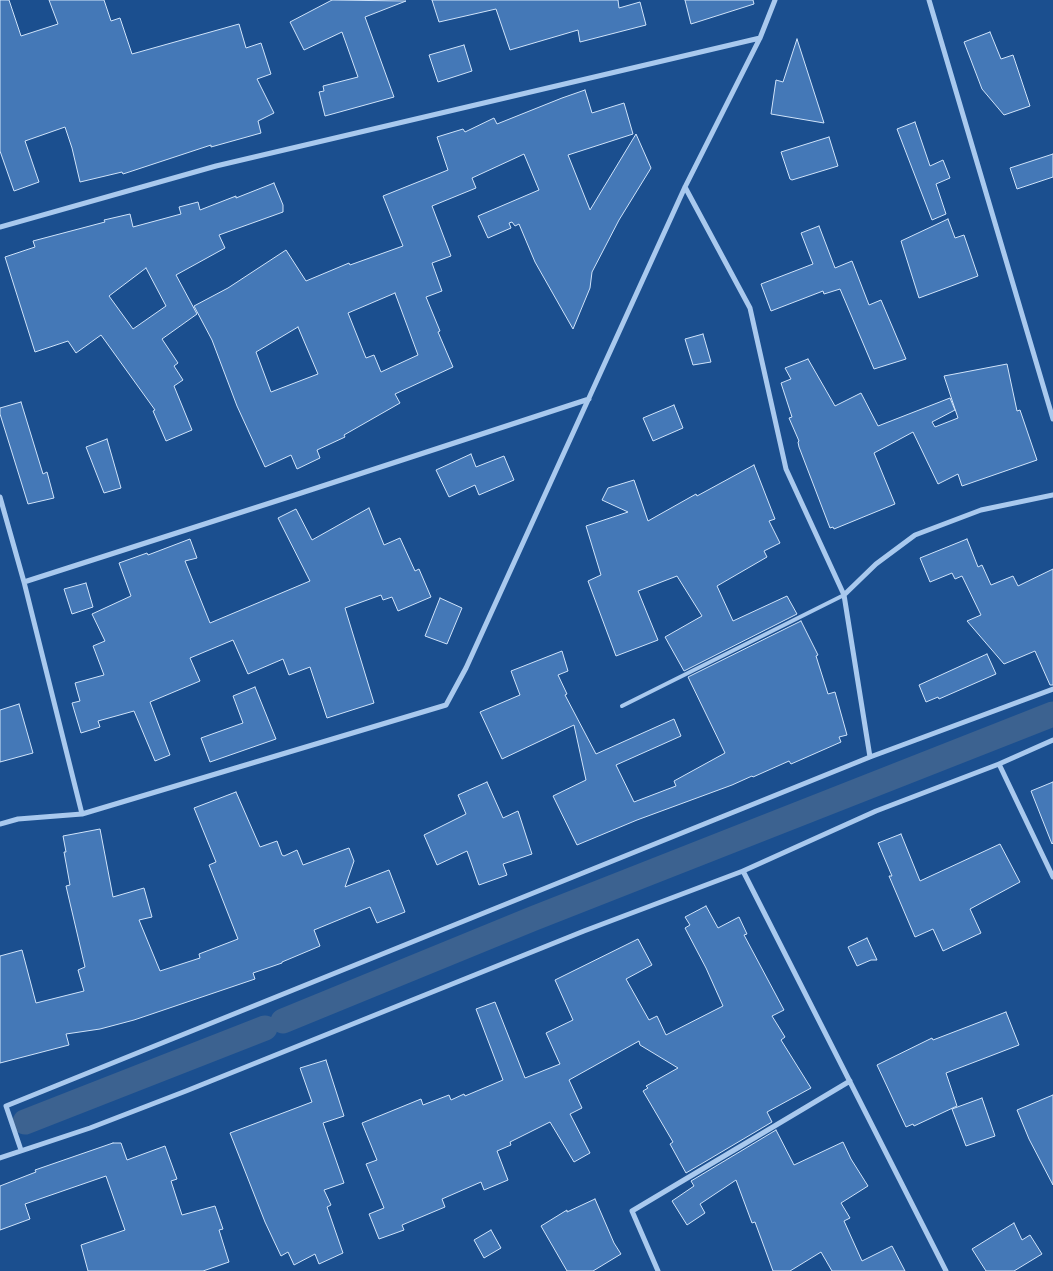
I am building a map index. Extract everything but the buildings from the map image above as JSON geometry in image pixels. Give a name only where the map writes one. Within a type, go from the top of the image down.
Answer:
[{"type":"street","points":[[0,824],[18,819],[82,814],[446,705],[466,668],[685,187],[760,38],[775,0]]},
{"type":"street","points":[[929,0],[1053,419]]},
{"type":"street","points":[[0,227],[216,166],[760,38]]},
{"type":"street","points":[[685,187],[750,308],[786,470],[844,595],[870,757]]},
{"type":"street","points":[[24,582],[588,399]]},
{"type":"street","points":[[844,595],[876,564],[915,535],[981,510],[1053,495]]},
{"type":"street","points":[[0,497],[24,582],[82,814]]},
{"type":"street","points":[[0,1108],[870,757],[1053,689]]},
{"type":"street","points":[[0,1158],[90,1128],[186,1092],[584,930],[743,871],[876,811],[999,764],[1053,740]]},
{"type":"street","points":[[999,764],[1053,877]]},
{"type":"street","points":[[743,871],[946,1271]]},
{"type":"street","points":[[658,1271],[632,1210],[850,1081]]},
{"type":"street","points":[[6,1106],[21,1150]]},
{"type":"lane","points":[[622,706],[844,595]]},
{"type":"waterway","points":[[283,1021],[532,919],[1053,714]]},
{"type":"waterway","points":[[25,1122],[265,1028]]}]
